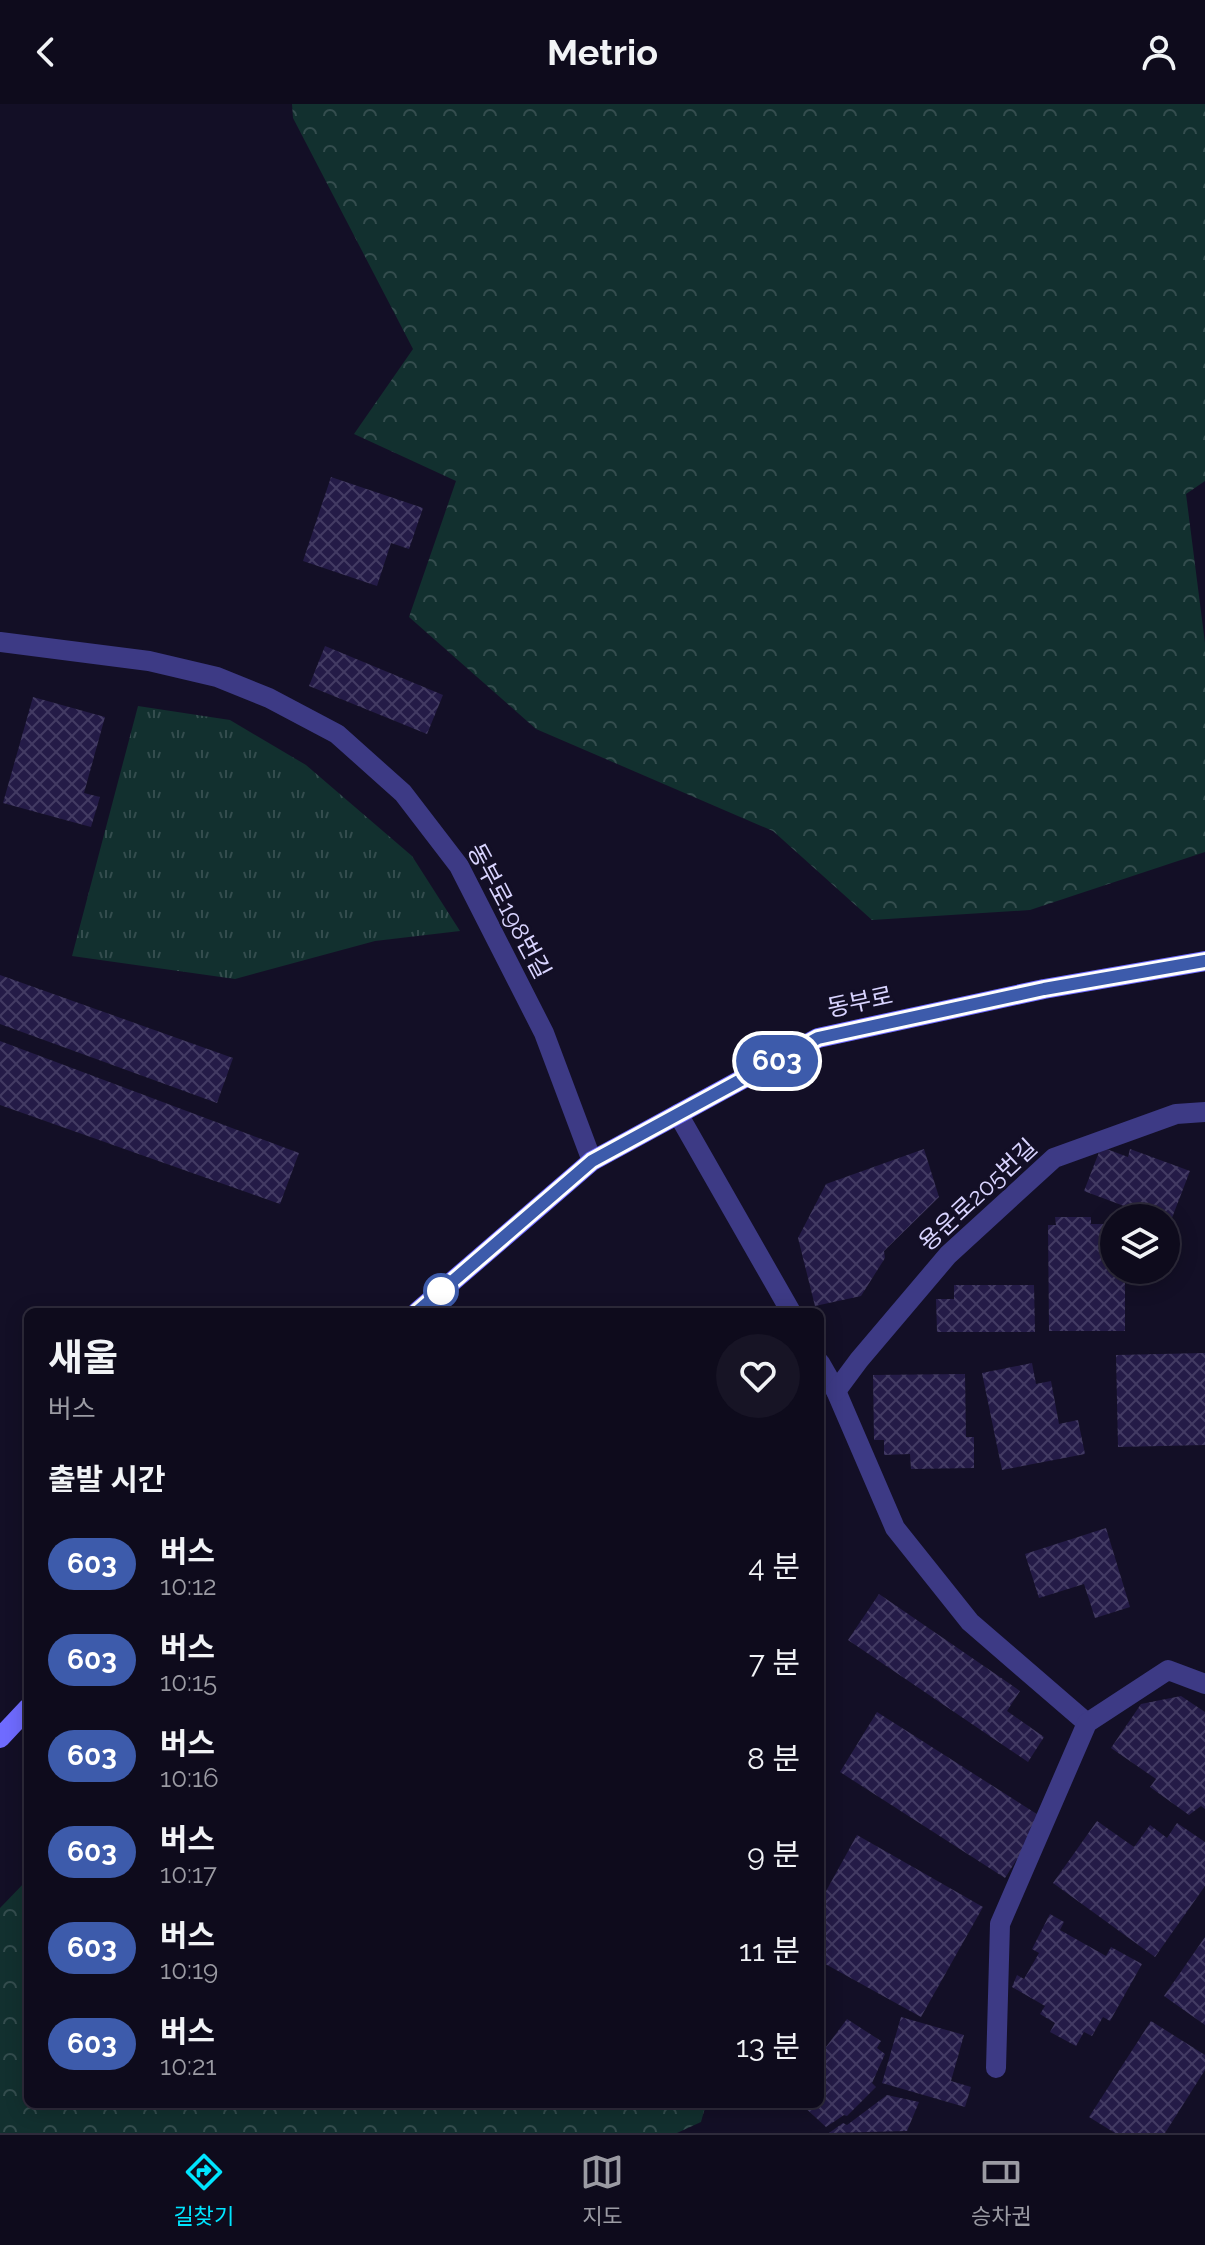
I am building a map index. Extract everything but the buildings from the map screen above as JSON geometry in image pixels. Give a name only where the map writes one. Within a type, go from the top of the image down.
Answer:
[{"type":"main road","name":"동부로","points":[[422,1308],[592,1161],[818,1038],[1044,989],[1205,961]]},
{"type":"main road","points":[[0,1738],[24,1712]]},
{"type":"street","name":"동부로198번길","points":[[0,642],[149,661],[217,677],[269,698],[337,734],[403,793],[459,866],[544,1033],[592,1161]]},
{"type":"street","name":"용운로205번길","points":[[836,1391],[948,1255],[1054,1158],[1176,1114],[1205,1112]]},
{"type":"street","points":[[678,1114],[789,1308]]},
{"type":"street","points":[[824,1370],[895,1528],[970,1622],[1087,1723]]},
{"type":"street","points":[[996,2068],[1000,1924],[1087,1723],[1168,1670],[1205,1684]]},
{"type":"green space","points":[[292,104],[1205,104],[1205,481],[1186,494],[1205,643],[1205,852],[1030,910],[872,920],[773,831],[536,729],[409,617],[456,481],[354,434],[413,349],[293,118]]},
{"type":"green space","points":[[138,706],[230,720],[306,765],[412,856],[460,931],[375,941],[235,979],[72,956]]},
{"type":"green space","points":[[24,1883],[24,2108],[705,2108],[701,2122],[677,2133],[0,2133],[0,1908]]},
{"type":"bus line","name":"603","points":[[422,1308],[592,1161],[818,1038],[1044,989],[1205,961]]}]
